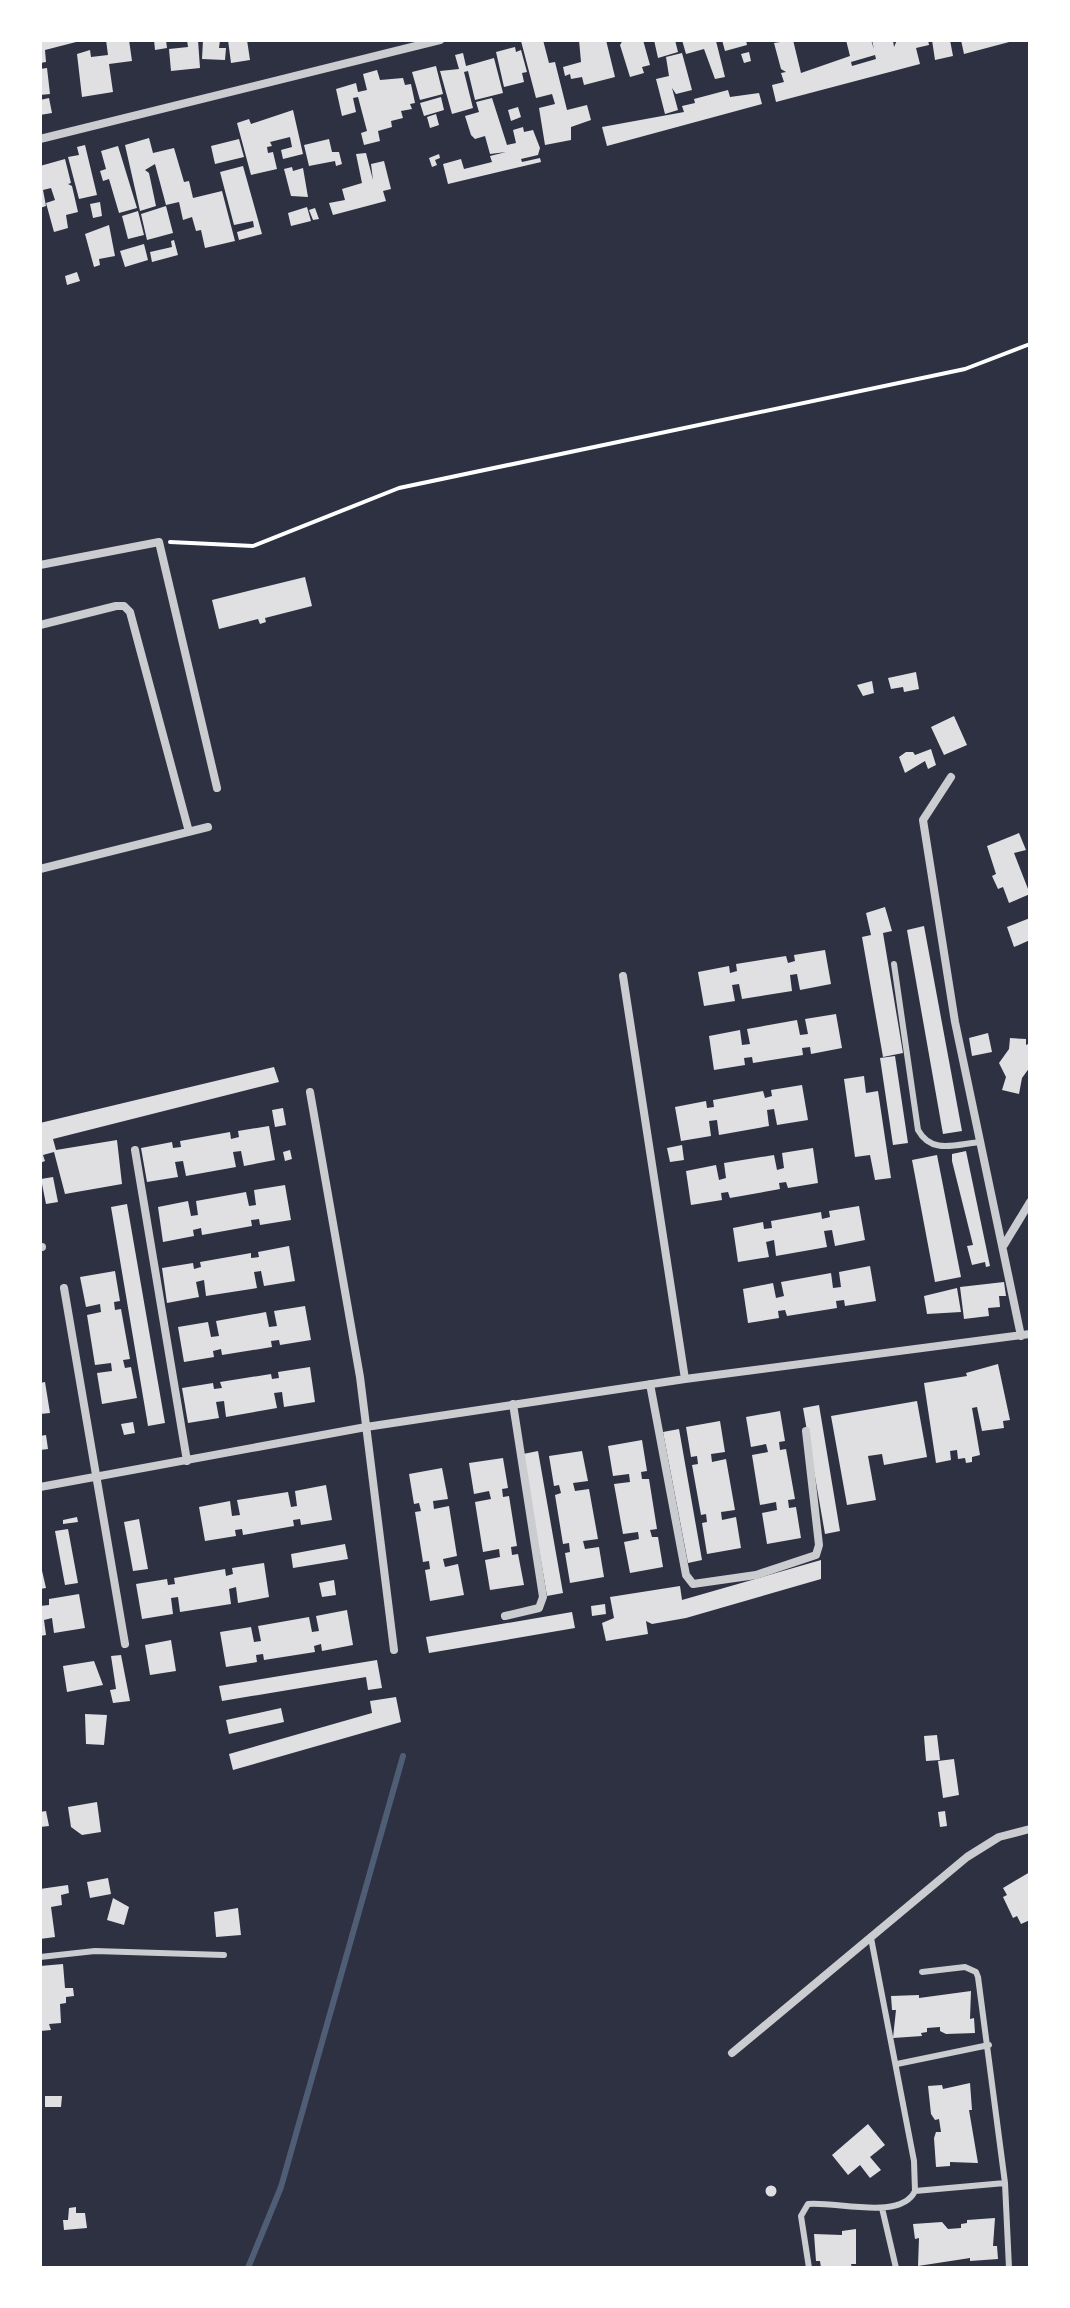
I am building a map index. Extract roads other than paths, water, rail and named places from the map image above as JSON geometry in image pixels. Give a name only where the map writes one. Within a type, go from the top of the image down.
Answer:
[{"type":"street","points":[[40,139],[440,40]]},
{"type":"street","points":[[40,565],[159,542],[217,788]]},
{"type":"street","points":[[40,625],[120,605],[130,612],[189,832]]},
{"type":"street","points":[[40,1487],[366,1427],[513,1404],[1026,1335],[955,1022],[923,820],[951,777]]},
{"type":"street","points":[[40,869],[208,827]]},
{"type":"street","points":[[623,976],[685,1379]]},
{"type":"street","points":[[310,1092],[366,1427],[394,1650]]},
{"type":"street","points":[[135,1150],[187,1461]]},
{"type":"street","points":[[1004,1246],[1030,1202]]},
{"type":"street","points":[[64,1288],[94,1479],[125,1644]]},
{"type":"street","points":[[650,1384],[686,1575],[693,1584],[756,1575],[816,1555],[819,1545],[806,1431]]},
{"type":"street","points":[[505,1616],[539,1608],[543,1597],[513,1404]]},
{"type":"street","points":[[732,2053],[967,1857],[999,1837],[1030,1829]]},
{"type":"lane","points":[[894,964],[918,1130],[924,1142],[933,1146],[981,1142]]},
{"type":"lane","points":[[871,1938],[914,2161],[915,2191]]},
{"type":"lane","points":[[40,1957],[95,1951],[224,1955]]},
{"type":"lane","points":[[922,1972],[965,1967],[976,1972],[989,2045],[1005,2183],[1009,2268]]},
{"type":"lane","points":[[897,2064],[989,2045]]},
{"type":"lane","points":[[809,2268],[801,2216],[804,2207],[814,2203],[882,2208],[903,2204],[915,2191],[1005,2183]]},
{"type":"lane","points":[[882,2208],[896,2268]]},
{"type":"waterway","points":[[248,2268],[281,2187],[403,1756]]}]
